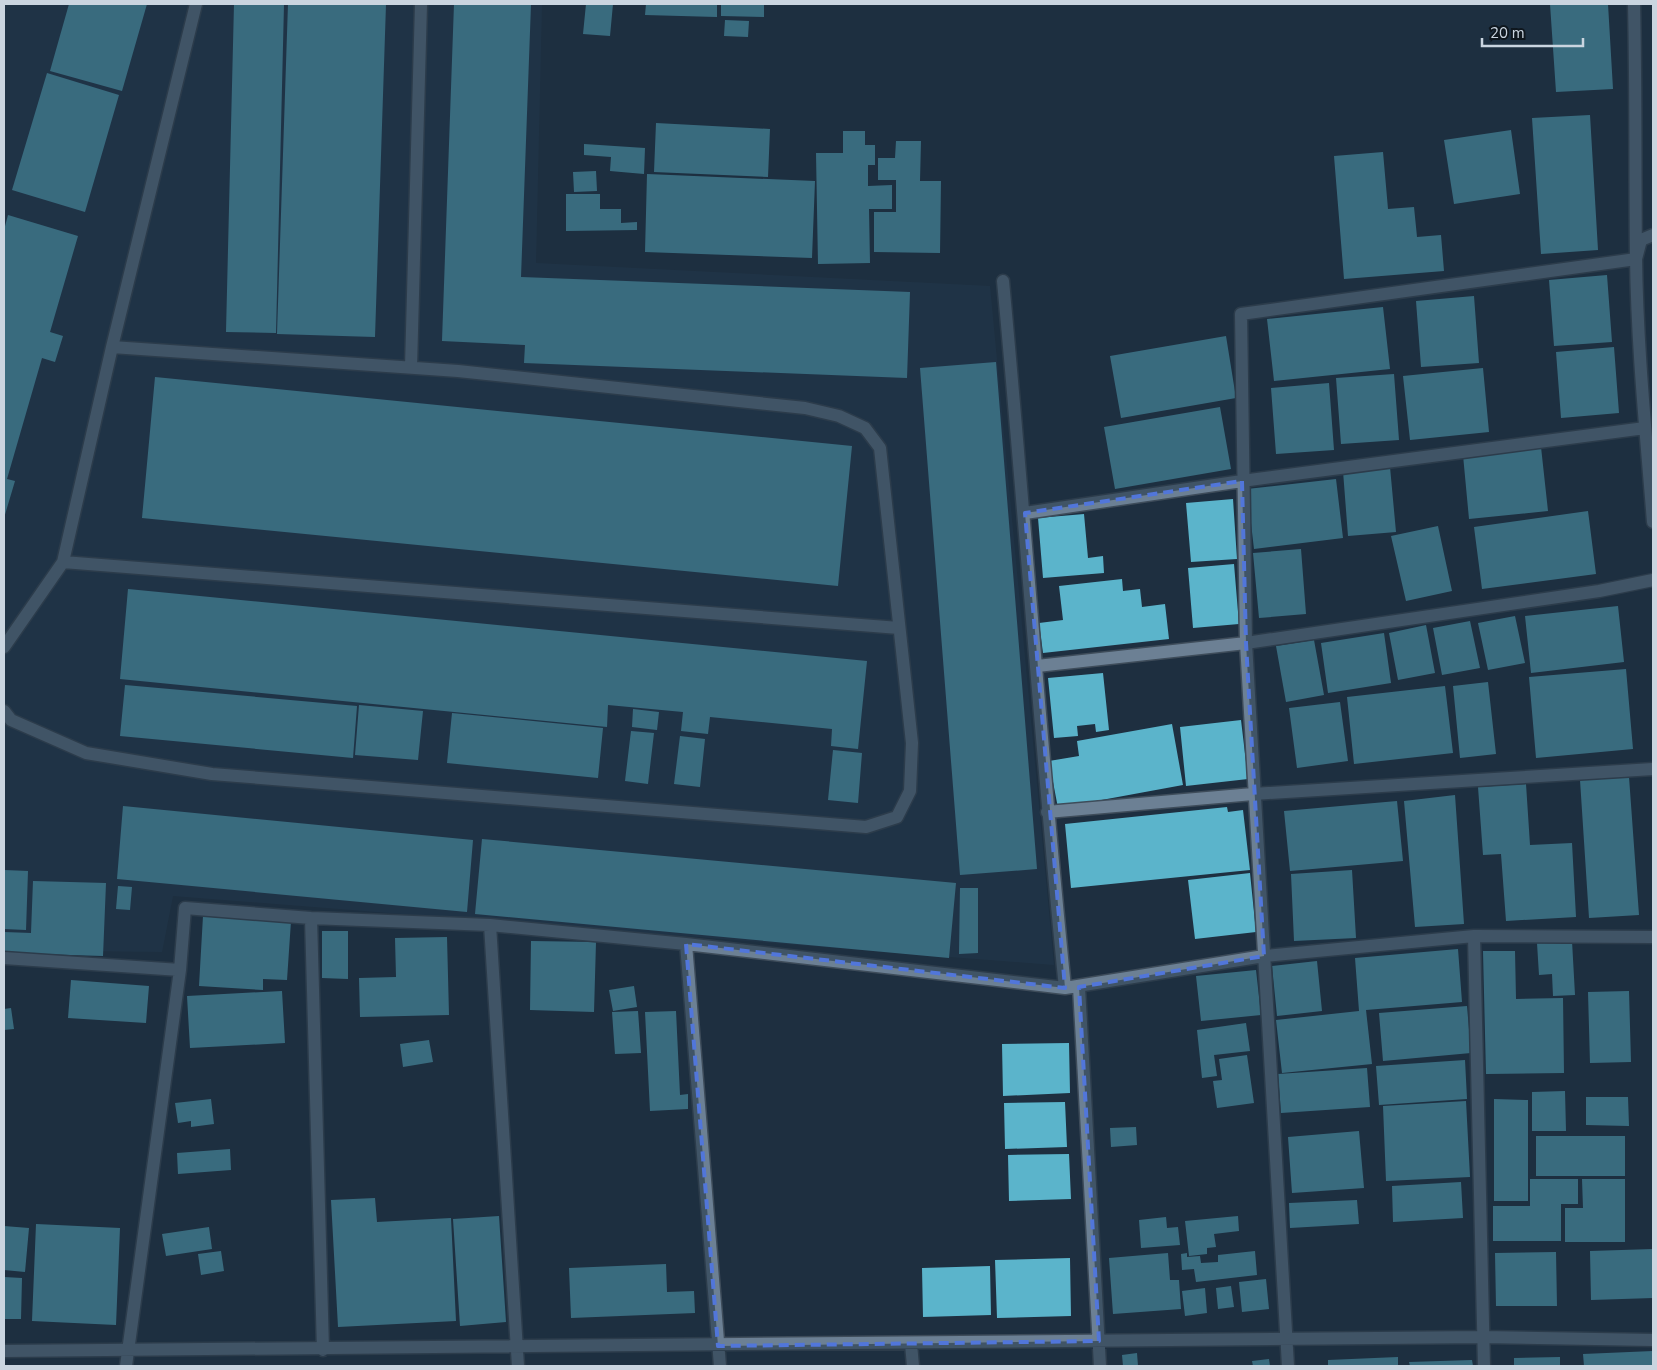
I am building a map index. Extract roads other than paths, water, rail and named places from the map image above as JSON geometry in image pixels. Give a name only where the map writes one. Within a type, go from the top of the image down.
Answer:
[{"type":"street","points":[[4,647],[63,562],[112,347],[196,4]]},
{"type":"street","points":[[410,367],[421,4]]},
{"type":"street","points":[[1634,4],[1636,259],[1645,428],[1653,522]]},
{"type":"street","points":[[1636,259],[1641,240],[1653,236]]},
{"type":"street","points":[[1288,1366],[1253,794],[1246,643],[1242,481],[1241,314],[1636,259]]},
{"type":"street","points":[[1003,281],[1025,514],[1047,812],[1065,988]]},
{"type":"street","points":[[4,711],[11,720],[86,753],[212,774],[866,827],[897,817],[910,791],[912,743],[880,448],[865,428],[838,416],[804,408],[410,367],[112,347]]},
{"type":"street","points":[[1025,514],[1242,481],[1645,428]]},
{"type":"street","points":[[63,562],[899,628]]},
{"type":"street","points":[[1037,666],[1246,643],[1599,591],[1653,580]]},
{"type":"street","points":[[1047,812],[1253,794],[1653,769]]},
{"type":"street","points":[[126,1366],[180,970],[185,908],[310,918],[490,926],[686,944],[1065,988],[1264,956],[1474,936],[1653,937]]},
{"type":"street","points":[[310,918],[323,1350]]},
{"type":"street","points":[[490,926],[518,1366]]},
{"type":"street","points":[[1474,936],[1484,1366]]},
{"type":"street","points":[[686,944],[720,1366]]},
{"type":"street","points":[[4,958],[180,970]]},
{"type":"street","points":[[1079,987],[1100,1366]]},
{"type":"street","points":[[4,1352],[1483,1337],[1653,1340]]},
{"type":"street","points":[[910,1344],[913,1366]]}]
